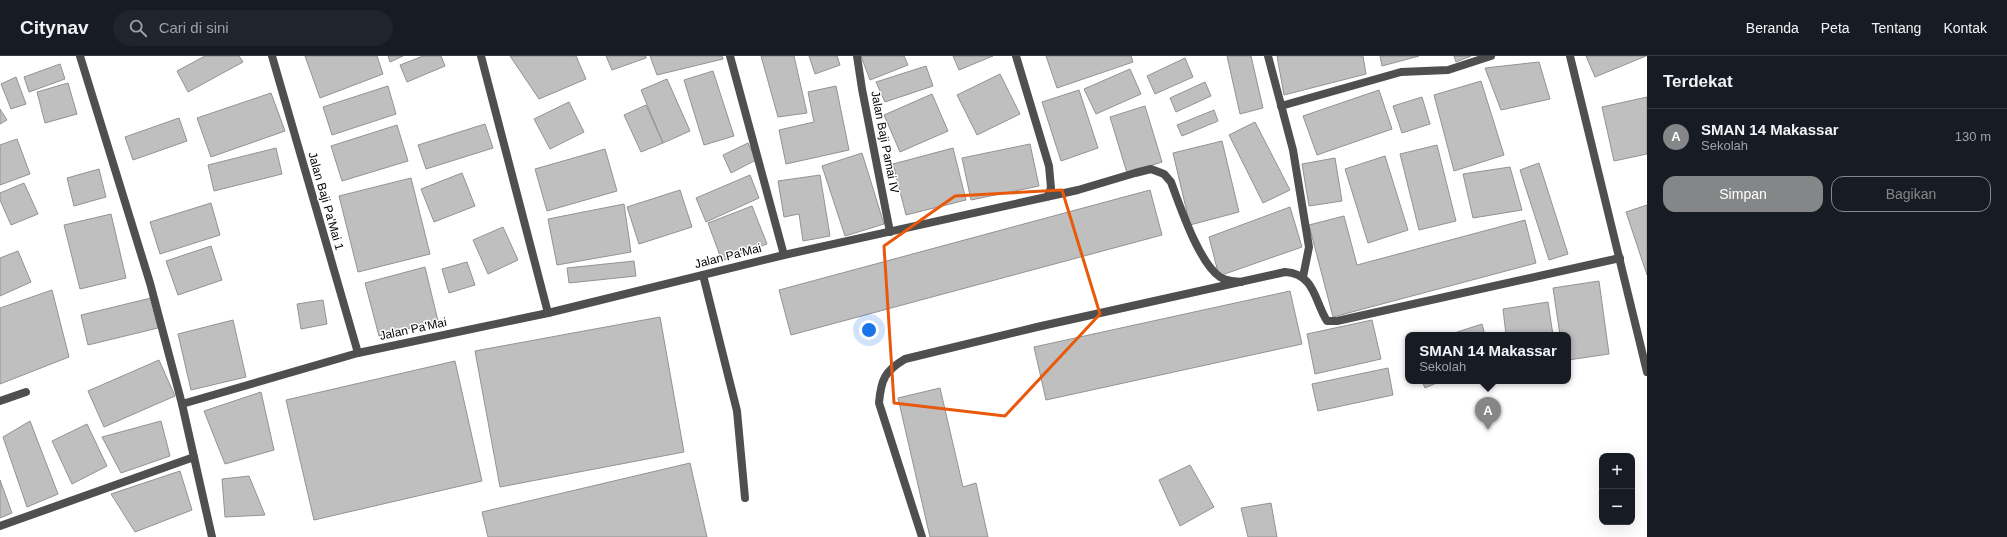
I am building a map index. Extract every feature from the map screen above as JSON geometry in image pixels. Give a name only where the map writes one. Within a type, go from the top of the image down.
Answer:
[{"type":"street","points":[[80,56],[150,283],[182,404],[212,537]]},
{"type":"street","name":"Jalan Baji Pa'Mai 1","points":[[272,56],[358,353]]},
{"type":"street","points":[[482,56],[548,313]]},
{"type":"street","points":[[730,56],[784,255]]},
{"type":"street","name":"Jalan Baji Pamai IV","points":[[857,56],[890,232]]},
{"type":"street","points":[[1016,56],[1049,166],[1051,188],[1048,196]]},
{"type":"street","points":[[1268,56],[1293,150],[1309,247],[1303,277]]},
{"type":"street","points":[[1281,106],[1401,72],[1448,70],[1491,56]]},
{"type":"street","points":[[1570,56],[1647,372]]},
{"type":"street","name":"Jalan Pa'Mai","points":[[182,404],[358,353],[548,313],[784,255],[1078,190],[1151,170],[1164,174],[1170,182],[1196,244],[1212,268],[1225,280],[1241,282]]},
{"type":"street","points":[[922,537],[879,403],[881,386],[886,374],[893,366],[905,359],[1029,328],[1285,272],[1294,273],[1303,277],[1309,282],[1328,321],[1337,321],[1620,258]]},
{"type":"street","points":[[703,275],[737,411],[745,498]]},
{"type":"street","points":[[0,401],[26,392]]},
{"type":"street","points":[[0,526],[194,457]]},
{"type":"highlighted area","points":[[1062,190],[1100,314],[1005,416],[894,403],[884,246],[955,196]]},
{"type":"building","points":[[205,56],[239,56],[243,62],[188,92],[177,71]]},
{"type":"building","points":[[305,56],[377,56],[383,74],[320,98]]},
{"type":"building","points":[[388,56],[403,56],[390,62]]},
{"type":"building","points":[[423,56],[441,56],[445,66],[407,82],[400,65]]},
{"type":"building","points":[[510,56],[576,56],[586,79],[539,99]]},
{"type":"building","points":[[606,56],[646,56],[646,58],[612,70]]},
{"type":"building","points":[[650,56],[722,56],[723,59],[657,75]]},
{"type":"building","points":[[761,56],[794,56],[807,113],[778,117]]},
{"type":"building","points":[[809,56],[837,56],[840,65],[815,74]]},
{"type":"building","points":[[861,56],[904,56],[908,65],[870,80]]},
{"type":"building","points":[[953,56],[993,56],[959,70]]},
{"type":"building","points":[[1046,56],[1131,56],[1133,62],[1057,88]]},
{"type":"building","points":[[1227,56],[1251,56],[1263,108],[1240,114]]},
{"type":"building","points":[[1277,56],[1363,56],[1366,74],[1284,95]]},
{"type":"building","points":[[1380,56],[1419,56],[1382,66]]},
{"type":"building","points":[[1454,56],[1471,56],[1456,62]]},
{"type":"building","points":[[1586,56],[1646,56],[1595,77]]},
{"type":"building","points":[[1185,58],[1193,77],[1155,94],[1147,76]]},
{"type":"building","points":[[1539,62],[1550,99],[1501,110],[1485,68]]},
{"type":"building","points":[[60,64],[65,79],[29,92],[24,77]]},
{"type":"building","points":[[926,66],[933,86],[885,102],[876,82]]},
{"type":"building","points":[[1130,69],[1141,94],[1096,114],[1084,89]]},
{"type":"building","points":[[713,71],[734,136],[704,145],[684,80]]},
{"type":"building","points":[[1000,74],[1020,114],[977,135],[957,95]]},
{"type":"building","points":[[16,77],[26,104],[11,109],[1,84]]},
{"type":"building","points":[[667,79],[690,131],[663,143],[641,90]]},
{"type":"building","points":[[1481,81],[1504,155],[1454,171],[1434,95]]},
{"type":"building","points":[[1205,82],[1211,96],[1176,112],[1170,98]]},
{"type":"building","points":[[68,83],[77,114],[45,123],[37,92]]},
{"type":"building","points":[[388,86],[396,114],[332,135],[323,107]]},
{"type":"building","points":[[836,86],[849,150],[786,164],[779,130],[814,122],[808,92]]},
{"type":"building","points":[[1079,90],[1098,148],[1061,161],[1042,102]]},
{"type":"building","points":[[1379,90],[1392,129],[1317,155],[1303,116]]},
{"type":"building","points":[[271,93],[285,131],[211,157],[197,118]]},
{"type":"building","points":[[932,94],[948,131],[900,152],[884,115]]},
{"type":"building","points":[[1422,97],[1430,124],[1402,133],[1393,106]]},
{"type":"building","points":[[1647,97],[1647,154],[1614,161],[1602,107]]},
{"type":"building","points":[[569,102],[584,132],[550,149],[534,119]]},
{"type":"building","points":[[646,105],[663,143],[641,152],[624,115]]},
{"type":"building","points":[[1145,106],[1162,162],[1127,173],[1110,117]]},
{"type":"building","points":[[0,109],[7,120],[0,124]]},
{"type":"building","points":[[1214,110],[1218,121],[1182,136],[1177,125]]},
{"type":"building","points":[[179,118],[187,141],[133,160],[125,137]]},
{"type":"building","points":[[1255,122],[1290,190],[1263,203],[1229,135]]},
{"type":"building","points":[[485,124],[493,148],[426,169],[418,145]]},
{"type":"building","points":[[397,125],[408,161],[342,181],[331,146]]},
{"type":"building","points":[[17,139],[30,174],[0,185],[0,145]]},
{"type":"building","points":[[1222,141],[1239,212],[1190,225],[1173,153]]},
{"type":"building","points":[[748,143],[756,160],[731,173],[723,155]]},
{"type":"building","points":[[1030,144],[1039,186],[971,200],[962,158]]},
{"type":"building","points":[[1437,145],[1456,221],[1419,230],[1400,154]]},
{"type":"building","points":[[276,148],[282,174],[214,191],[208,165]]},
{"type":"building","points":[[953,148],[966,200],[906,215],[893,164]]},
{"type":"building","points":[[605,149],[617,191],[547,211],[535,169]]},
{"type":"building","points":[[862,153],[884,224],[845,236],[822,166]]},
{"type":"building","points":[[1385,156],[1408,230],[1368,243],[1345,169]]},
{"type":"building","points":[[1335,158],[1342,201],[1309,206],[1302,164]]},
{"type":"building","points":[[1539,163],[1568,254],[1549,260],[1520,170]]},
{"type":"building","points":[[1510,167],[1522,210],[1473,218],[1463,174]]},
{"type":"building","points":[[99,169],[106,197],[74,206],[67,178]]},
{"type":"building","points":[[462,173],[475,206],[434,222],[421,189]]},
{"type":"building","points":[[750,175],[759,198],[706,222],[696,198]]},
{"type":"building","points":[[820,175],[830,236],[803,241],[799,214],[784,217],[778,181]]},
{"type":"building","points":[[411,178],[430,254],[358,272],[339,196]]},
{"type":"building","points":[[24,183],[38,214],[11,225],[0,200],[0,193]]},
{"type":"building","points":[[680,190],[692,227],[639,244],[627,207]]},
{"type":"building","points":[[1150,190],[1162,235],[791,335],[779,290]]},
{"type":"building","points":[[211,203],[220,235],[160,254],[150,222]]},
{"type":"building","points":[[624,204],[631,252],[557,265],[548,219]]},
{"type":"building","points":[[1647,205],[1647,275],[1626,212]]},
{"type":"building","points":[[752,206],[767,244],[722,261],[708,223]]},
{"type":"building","points":[[1290,207],[1302,247],[1219,276],[1209,237]]},
{"type":"building","points":[[111,214],[126,278],[80,289],[64,225]]},
{"type":"building","points":[[1344,216],[1357,265],[1525,220],[1536,263],[1333,317],[1309,225]]},
{"type":"building","points":[[503,227],[518,260],[488,274],[473,240]]},
{"type":"building","points":[[211,246],[222,280],[178,295],[166,261]]},
{"type":"building","points":[[18,251],[31,282],[0,296],[0,258]]},
{"type":"building","points":[[634,261],[636,276],[569,283],[567,268]]},
{"type":"building","points":[[467,262],[475,285],[449,293],[442,269]]},
{"type":"building","points":[[425,267],[438,321],[379,336],[365,283]]},
{"type":"building","points":[[1599,281],[1609,354],[1571,360],[1571,332],[1560,332],[1553,288]]},
{"type":"building","points":[[52,290],[69,357],[0,384],[0,308]]},
{"type":"building","points":[[1290,291],[1302,344],[1046,400],[1034,347]]},
{"type":"building","points":[[151,298],[158,328],[88,345],[81,315]]},
{"type":"building","points":[[323,300],[327,324],[301,329],[297,304]]},
{"type":"building","points":[[1548,302],[1553,332],[1506,332],[1503,309]]},
{"type":"building","points":[[660,317],[684,452],[500,487],[475,351]]},
{"type":"building","points":[[233,320],[246,377],[191,390],[178,334]]},
{"type":"building","points":[[1372,320],[1381,359],[1315,374],[1307,334]]},
{"type":"building","points":[[1482,324],[1484,332],[1457,332]]},
{"type":"building","points":[[159,360],[175,396],[104,427],[88,391]]},
{"type":"building","points":[[455,361],[482,481],[314,520],[286,400]]},
{"type":"building","points":[[1388,368],[1393,395],[1318,411],[1312,384]]},
{"type":"building","points":[[1423,384],[1434,384],[1425,388]]},
{"type":"building","points":[[940,388],[963,487],[976,483],[988,537],[930,537],[898,398]]},
{"type":"building","points":[[261,392],[274,450],[225,464],[204,411]]},
{"type":"building","points":[[30,421],[58,494],[27,507],[3,437]]},
{"type":"building","points":[[161,421],[170,456],[121,473],[102,437]]},
{"type":"building","points":[[87,424],[107,466],[72,484],[52,441]]},
{"type":"building","points":[[690,463],[707,537],[488,537],[482,512]]},
{"type":"building","points":[[1190,465],[1214,507],[1180,526],[1159,480]]},
{"type":"building","points":[[180,471],[192,510],[135,532],[111,494]]},
{"type":"building","points":[[249,476],[265,515],[225,517],[222,479]]},
{"type":"building","points":[[0,480],[12,513],[0,518]]},
{"type":"building","points":[[1271,503],[1277,537],[1248,537],[1241,508]]},
{"type":"place","name":"SMAN 14 Makassar","points":[[1488,430]]}]
